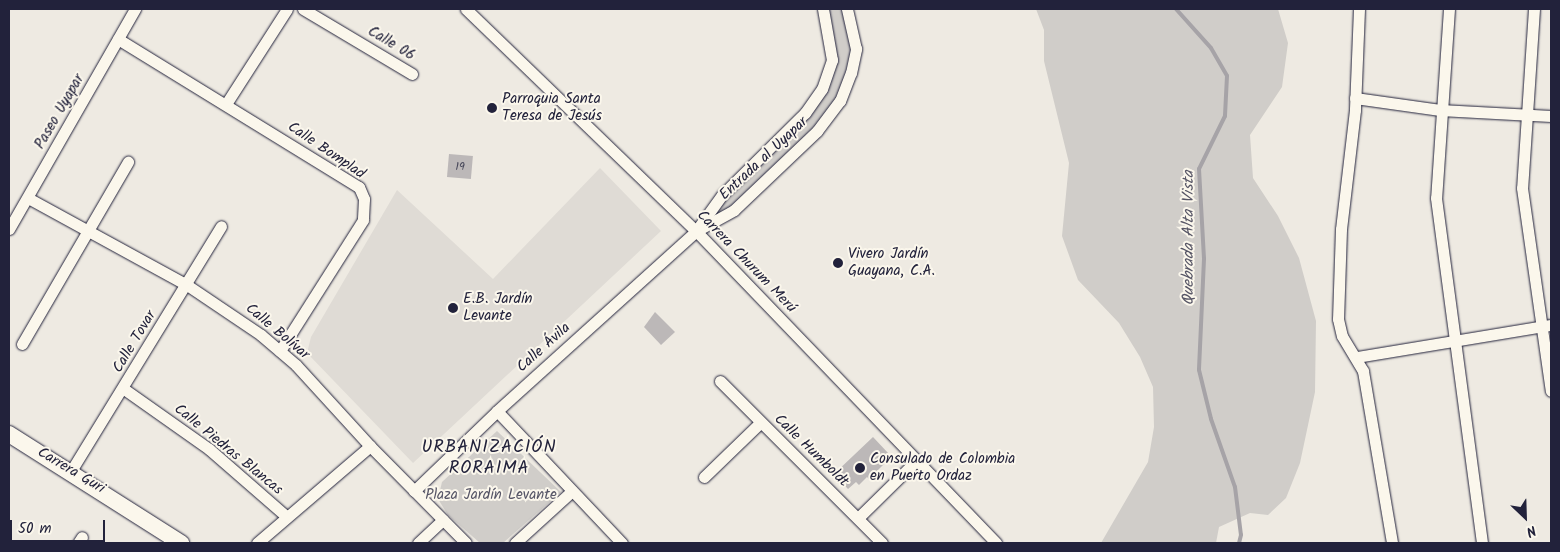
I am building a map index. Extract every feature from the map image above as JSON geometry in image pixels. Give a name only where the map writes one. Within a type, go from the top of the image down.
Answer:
[{"type":"street","name":"Paseo Uyapar","points":[[9,229],[135,9]]},
{"type":"street","points":[[226,104],[287,9]]},
{"type":"street","name":"Calle 06","points":[[303,9],[412,74]]},
{"type":"street","name":"Carrera Churum Merú","points":[[466,9],[696,231],[915,462],[996,543]]},
{"type":"street","name":"Entrada al Uyapar","points":[[696,231],[722,195],[805,113],[822,89],[832,60],[823,9]]},
{"type":"street","name":"Entrada al Uyapar","points":[[696,231],[734,210],[817,131],[836,107],[847,88],[854,61],[855,37],[847,9]]},
{"type":"street","points":[[1360,9],[1355,98],[1341,229],[1338,319],[1342,336],[1357,357],[1370,406],[1392,543]]},
{"type":"street","points":[[1449,9],[1440,110],[1436,198],[1482,543]]},
{"type":"street","points":[[1534,9],[1522,168],[1524,214],[1546,326],[1551,391]]},
{"type":"street","name":"Calle Bomplad","points":[[118,39],[359,187],[364,199],[362,220],[280,351]]},
{"type":"street","points":[[1355,98],[1440,110],[1551,116]]},
{"type":"street","points":[[22,344],[128,162]]},
{"type":"street","name":"Calle Bolívar","points":[[28,198],[86,232],[187,285],[232,314],[280,351],[466,543]]},
{"type":"street","name":"Calle Tovar","points":[[71,471],[124,390],[221,226]]},
{"type":"street","name":"Calle Ávila","points":[[414,491],[497,410],[696,231]]},
{"type":"street","points":[[1357,357],[1546,326]]},
{"type":"street","name":"Calle Humboldt","points":[[720,381],[882,543]]},
{"type":"street","name":"Calle Piedras Blancas","points":[[124,390],[209,449],[287,517]]},
{"type":"street","points":[[497,410],[622,543]]},
{"type":"street","points":[[704,477],[760,423]]},
{"type":"street","name":"Carrera Guri","points":[[9,434],[71,471],[181,543]]},
{"type":"street","points":[[257,543],[370,446]]},
{"type":"street","points":[[858,518],[915,462]]},
{"type":"street","points":[[515,543],[572,491]]},
{"type":"street","points":[[418,543],[443,520]]},
{"type":"shaded area","name":"E.B. Jardín Levante","points":[[600,168],[661,231],[413,463],[307,353],[311,337],[397,190],[493,279]]},
{"type":"green space","points":[[823,9],[847,9],[855,37],[840,101],[734,210],[696,231],[805,113],[828,75]]},
{"type":"green space","points":[[1036,9],[1278,9],[1288,43],[1282,87],[1250,135],[1253,178],[1278,216],[1299,258],[1316,321],[1315,392],[1300,463],[1286,498],[1268,515],[1250,513],[1219,527],[1216,543],[1101,543],[1148,462],[1154,427],[1153,387],[1140,357],[1119,323],[1078,280],[1062,236],[1069,163],[1044,61],[1044,30]]},
{"type":"green space","name":"Plaza Jardín Levante","points":[[497,431],[561,492],[503,543],[480,543],[448,515],[438,499],[442,482]]},
{"type":"building","points":[[449,154],[473,156],[471,179],[447,177]]},
{"type":"building","points":[[655,312],[675,332],[661,345],[644,327]]},
{"type":"building","name":"Consulado de Colombia en Puerto Ordaz","points":[[873,437],[889,454],[884,458],[887,461],[869,479],[867,477],[859,485],[856,482],[848,489],[834,474]]},
{"type":"waterway","name":"Quebrada Alta Vista","points":[[1176,9],[1211,48],[1227,76],[1225,116],[1199,169],[1204,259],[1199,370],[1211,419],[1235,487],[1241,535],[1239,543]]},
{"type":"place","name":"Parroquia Santa Teresa de Jesús","points":[[492,108]]},
{"type":"place","name":"Vivero Jardín Guayana, C.A.","points":[[838,263]]},
{"type":"place","name":"E.B. Jardín Levante","points":[[453,308]]},
{"type":"place","name":"Consulado de Colombia en Puerto Ordaz","points":[[860,468]]},
{"type":"district","name":"URBANIZACIÓN RORAIMA","points":[[489,459]]}]
